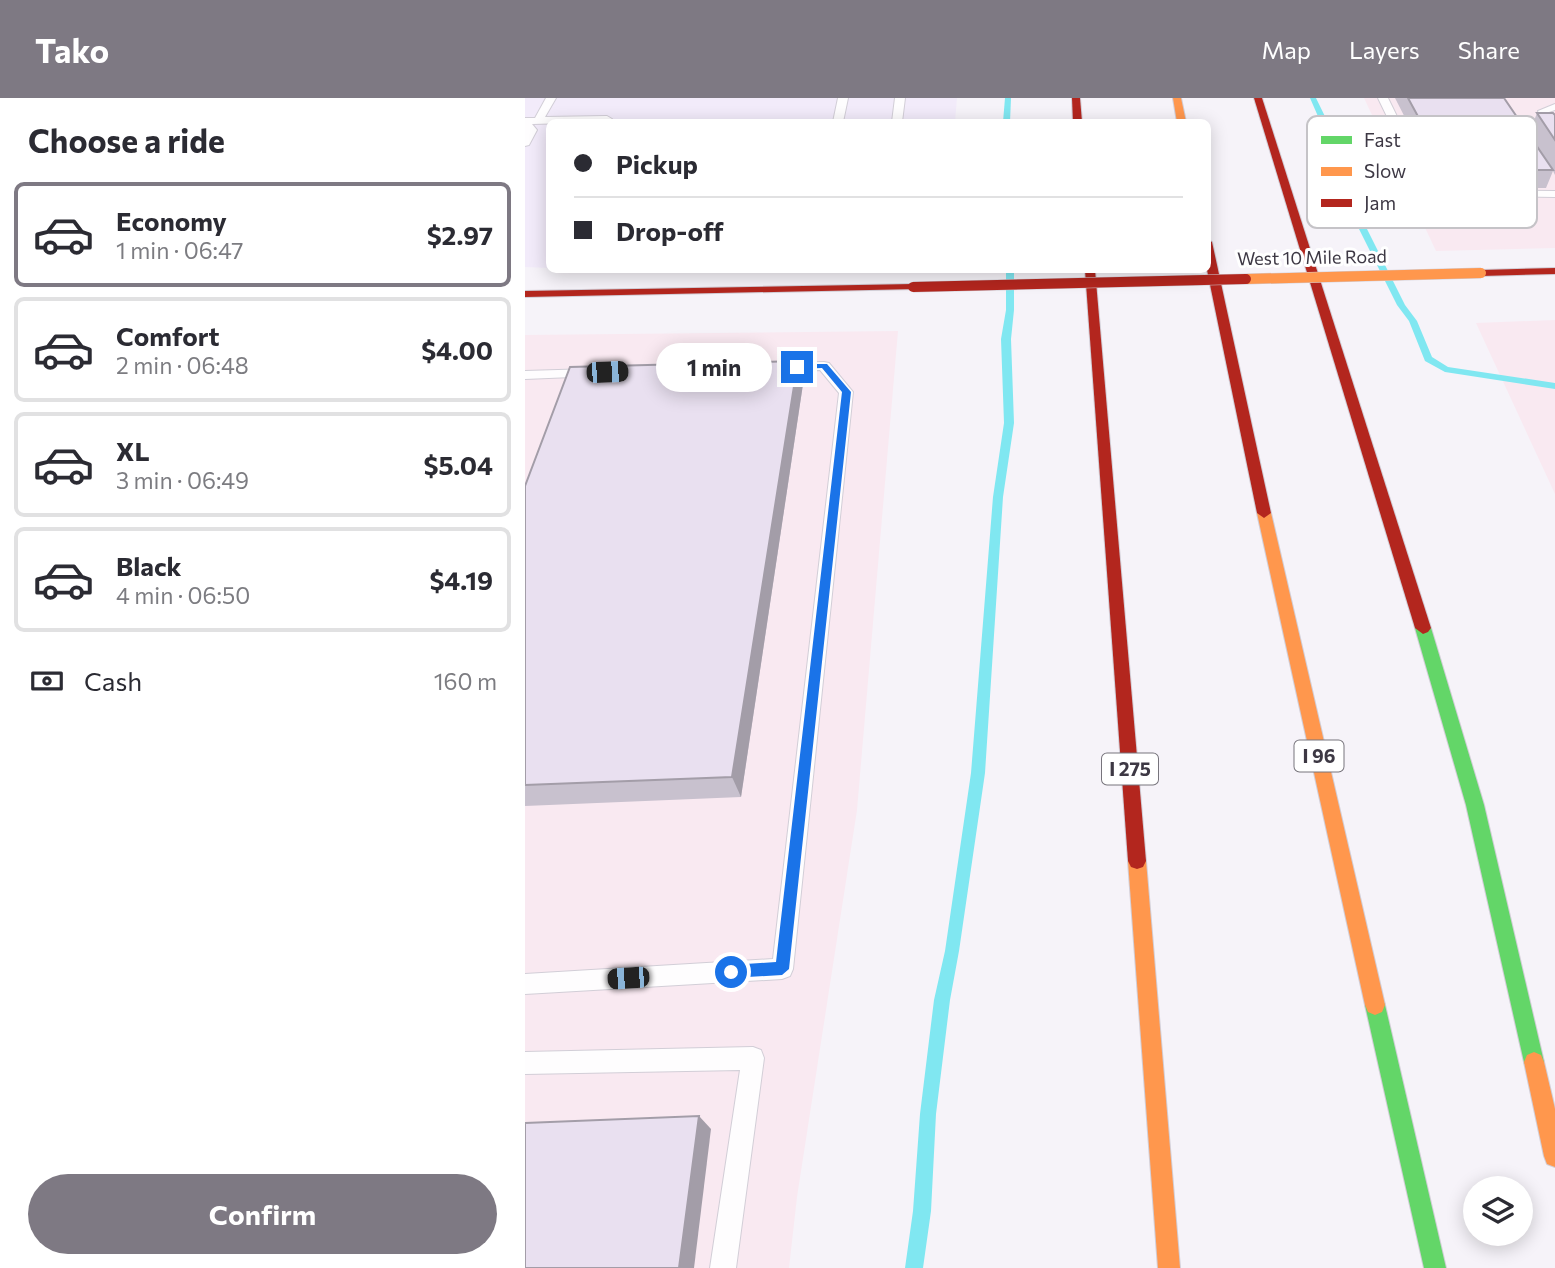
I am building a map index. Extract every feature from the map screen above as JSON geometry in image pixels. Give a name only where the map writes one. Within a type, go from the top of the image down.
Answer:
[{"type":"main road","points":[[1076,98],[1078,119]]},
{"type":"main road","points":[[1177,98],[1181,119]]},
{"type":"main road","points":[[1258,98],[1376,471],[1475,805],[1555,1156]]},
{"type":"main road","name":"I 96","points":[[1211,261],[1265,518],[1435,1268]]},
{"type":"main road","name":"West 10 Mile Road","points":[[525,294],[1555,271]]},
{"type":"main road","name":"I 275","points":[[1090,273],[1169,1268]]},
{"type":"lane","points":[[538,121],[551,98]]},
{"type":"lane","points":[[839,119],[843,98]]},
{"type":"lane","points":[[897,119],[900,98]]},
{"type":"lane","points":[[1383,98],[1392,116]]},
{"type":"lane","points":[[1555,107],[1543,111],[1555,138]]},
{"type":"lane","points":[[525,122],[546,121]]},
{"type":"lane","points":[[525,122],[532,130],[525,143]]},
{"type":"lane","points":[[1537,191],[1555,191],[1548,177]]},
{"type":"lane","points":[[525,984],[782,969],[846,392],[824,366],[756,368]]},
{"type":"lane","points":[[525,375],[607,372]]},
{"type":"lane","points":[[525,1063],[753,1058],[723,1268]]},
{"type":"shaded area","points":[[525,98],[957,98],[955,119],[546,119],[546,268],[525,267]]},
{"type":"shaded area","points":[[1364,98],[1555,98],[1555,248],[1436,251],[1425,228],[1537,228],[1537,116],[1372,116]]},
{"type":"shaded area","points":[[1555,320],[1555,494],[1476,323]]},
{"type":"shaded area","points":[[898,331],[857,810],[797,1197],[789,1268],[525,1268],[525,335]]},
{"type":"building","points":[[1408,98],[1504,98],[1516,116],[1418,116]]},
{"type":"building","points":[[1537,113],[1555,115],[1555,140]]},
{"type":"building","points":[[1537,146],[1553,170],[1537,170]]},
{"type":"building","points":[[798,361],[732,777],[525,785],[525,486],[570,367]]},
{"type":"building","points":[[699,1116],[679,1268],[525,1268],[525,1123]]},
{"type":"waterway","points":[[1007,119],[1008,98]]},
{"type":"waterway","points":[[1313,98],[1321,116]]},
{"type":"waterway","points":[[1362,228],[1401,305],[1413,321],[1428,359],[1445,369],[1555,386]]},
{"type":"waterway","points":[[914,1268],[942,1000],[952,951],[978,773],[998,497],[1009,423],[1006,339],[1010,310],[1010,273]]},
{"type":"traffic: fast","points":[[1423,628],[1475,805],[1534,1062]]},
{"type":"traffic: fast","points":[[1375,1005],[1435,1268]]},
{"type":"traffic: slow","points":[[1177,98],[1181,119]]},
{"type":"traffic: slow","points":[[1246,279],[1481,273]]},
{"type":"traffic: slow","points":[[1264,513],[1375,1005]]},
{"type":"traffic: slow","points":[[1137,861],[1169,1268]]},
{"type":"traffic: slow","points":[[1534,1062],[1555,1156]]},
{"type":"traffic: jam","points":[[1076,98],[1078,119]]},
{"type":"traffic: jam","points":[[1258,98],[1423,628]]},
{"type":"traffic: jam","points":[[1211,261],[1264,513]]},
{"type":"traffic: jam","points":[[1481,273],[1555,271]]},
{"type":"traffic: jam","points":[[1090,273],[1137,861]]},
{"type":"traffic: jam","points":[[913,287],[1246,279]]},
{"type":"traffic: jam","points":[[525,294],[913,287]]},
{"type":"route","points":[[731,972],[782,969],[846,392],[824,366],[797,367]]}]
